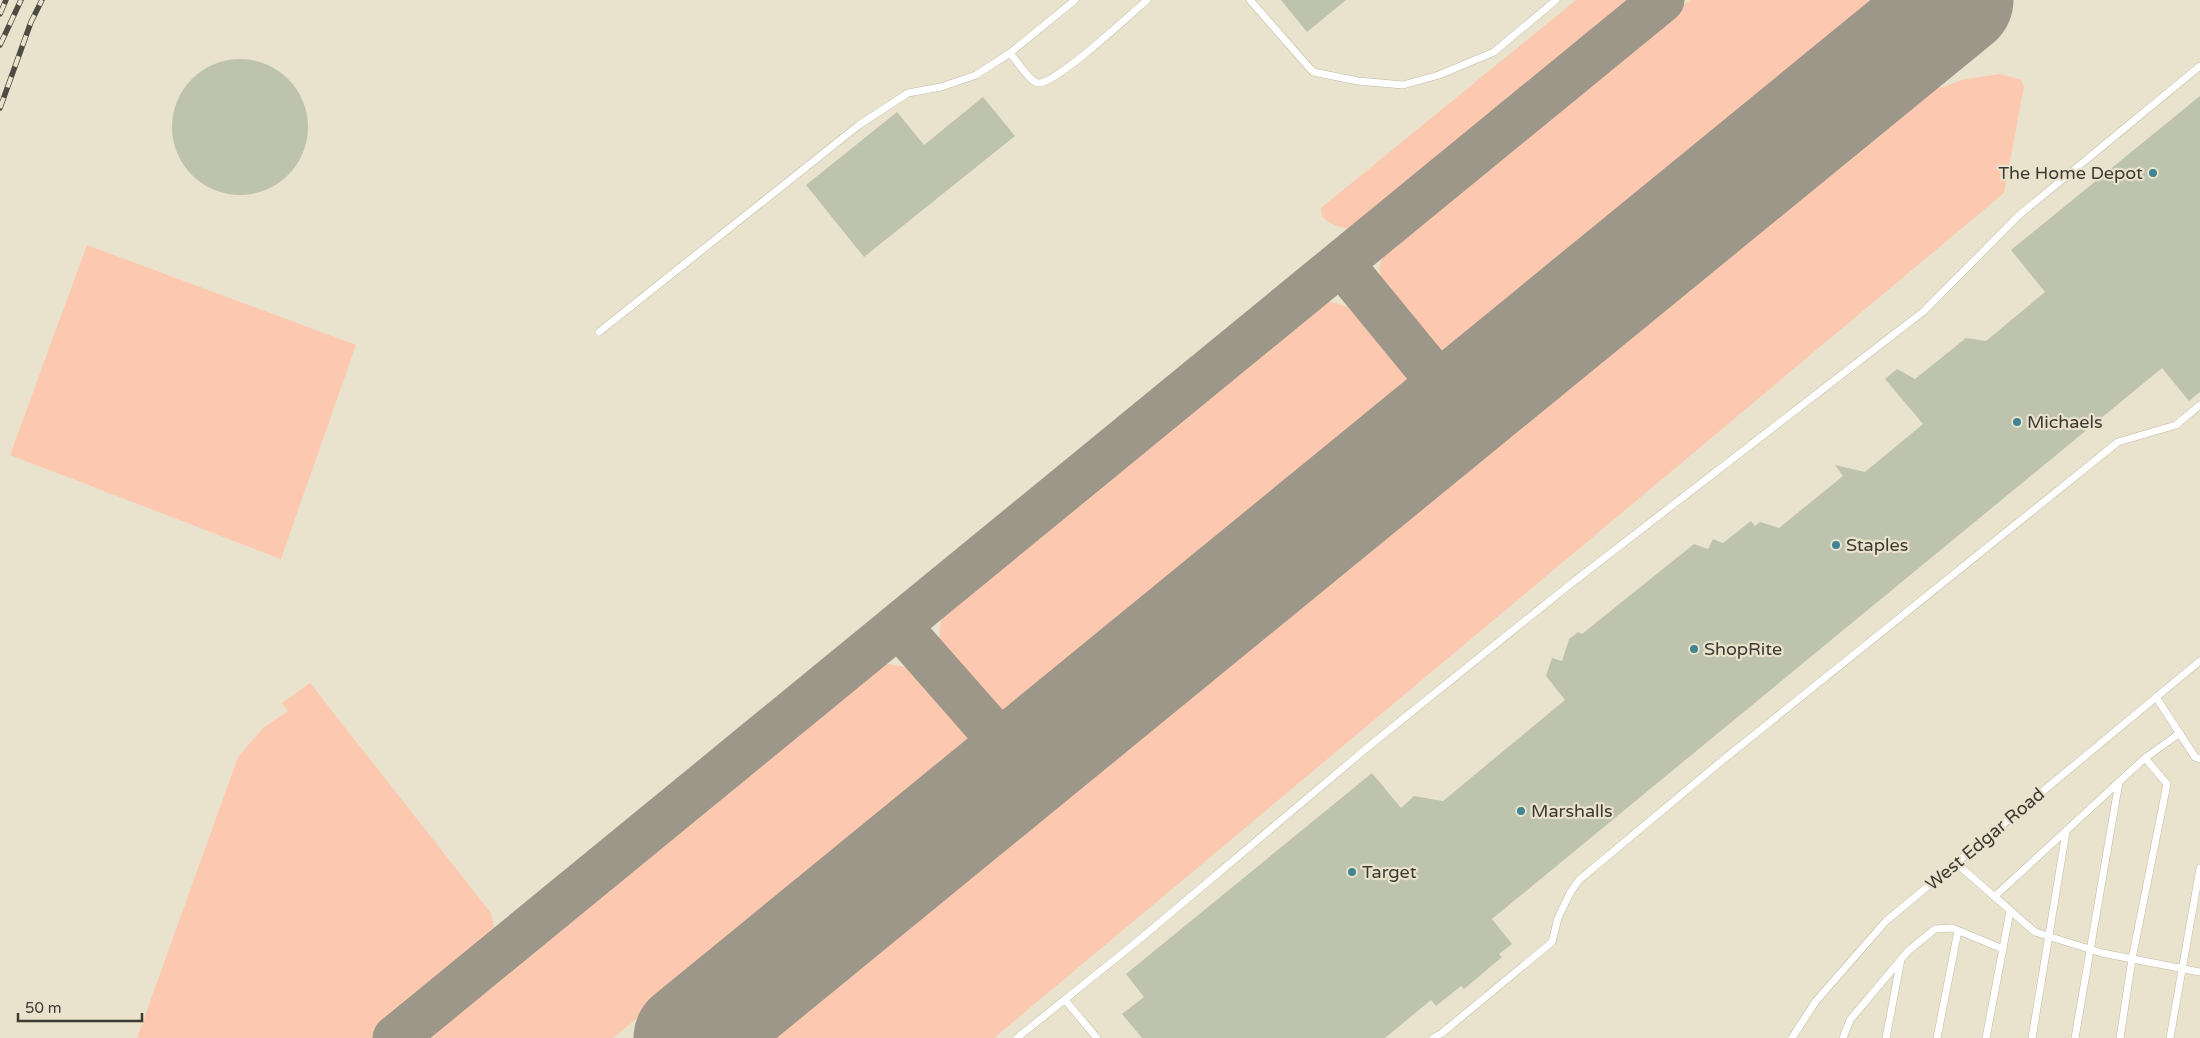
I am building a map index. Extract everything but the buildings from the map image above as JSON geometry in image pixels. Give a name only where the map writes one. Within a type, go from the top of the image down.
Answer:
[{"type":"lane","points":[[600,332],[859,124],[908,93],[941,87],[976,74],[1010,53],[1075,0]]},
{"type":"lane","points":[[1010,53],[1031,80],[1038,83],[1047,82],[1068,68],[1147,0]]},
{"type":"lane","points":[[1250,0],[1313,72],[1358,81],[1403,84],[1439,75],[1494,52],[1556,0]]},
{"type":"lane","points":[[1018,1038],[1140,939],[1368,747],[1568,586],[1924,311],[2018,216],[2200,66]]},
{"type":"lane","points":[[1433,1038],[1442,1033],[1552,942],[1558,918],[1570,893],[1579,880],[1724,759],[2118,442],[2176,425],[2200,405]]},
{"type":"lane","name":"West Edgar Road","points":[[1792,1038],[1816,1001],[1886,922],[2200,661]]},
{"type":"lane","points":[[2156,698],[2196,757],[2200,759]]},
{"type":"lane","points":[[1994,896],[2145,758],[2180,733]]},
{"type":"lane","points":[[2120,1038],[2132,959],[2167,784],[2145,758]]},
{"type":"lane","points":[[2075,1038],[2120,782]]},
{"type":"lane","points":[[2032,1038],[2066,831]]},
{"type":"lane","points":[[1956,863],[2035,932],[2090,950],[2200,972]]},
{"type":"lane","points":[[2170,1038],[2200,868]]},
{"type":"lane","points":[[1986,1038],[2010,911]]},
{"type":"lane","points":[[1843,1038],[1850,1020],[1908,950],[1935,929],[1952,928],[2003,949]]},
{"type":"lane","points":[[1937,1038],[1958,931]]},
{"type":"lane","points":[[1886,1038],[1901,959]]},
{"type":"lane","points":[[1065,1000],[1097,1038]]},
{"type":"shaded area","points":[[1576,0],[1647,0],[1378,222],[1364,227],[1349,228],[1334,225],[1322,216],[1321,208]]},
{"type":"shaded area","points":[[1690,0],[1880,0],[1446,355],[1435,353],[1420,338],[1392,302],[1382,284],[1380,264],[1392,242]]},
{"type":"shaded area","points":[[1999,74],[2020,79],[2024,86],[2004,193],[994,1038],[762,1038],[1933,79],[1941,88],[1961,80]]},
{"type":"shaded area","points":[[87,245],[356,345],[281,559],[10,455]]},
{"type":"shaded area","points":[[1322,302],[1337,303],[1350,308],[1363,317],[1394,351],[1412,375],[1413,382],[1005,717],[998,717],[989,710],[944,654],[940,641],[940,629],[947,605],[1306,310]]},
{"type":"shaded area","points":[[888,664],[911,668],[921,674],[968,732],[972,738],[971,745],[613,1038],[421,1038],[872,666]]},
{"type":"shaded area","points":[[310,683],[491,913],[495,931],[490,950],[381,1038],[137,1038],[238,757],[263,728],[288,711],[282,703]]},
{"type":"taxiway","points":[[395,1038],[1662,0]]},
{"type":"taxiway","points":[[1341,263],[1460,408]]},
{"type":"taxiway","points":[[899,626],[1022,766]]},
{"type":"runway","points":[[689,1038],[1958,0]]},
{"type":"railway","points":[[0,14],[6,0]]},
{"type":"railway","points":[[0,45],[21,0]]},
{"type":"railway","points":[[0,108],[31,22],[42,0]]},
{"type":"place","name":"The Home Depot","points":[[2153,173]]},
{"type":"place","name":"Michaels","points":[[2017,422]]},
{"type":"place","name":"Staples","points":[[1836,545]]},
{"type":"place","name":"ShopRite","points":[[1694,649]]},
{"type":"place","name":"Marshalls","points":[[1521,811]]},
{"type":"place","name":"Target","points":[[1352,872]]}]
